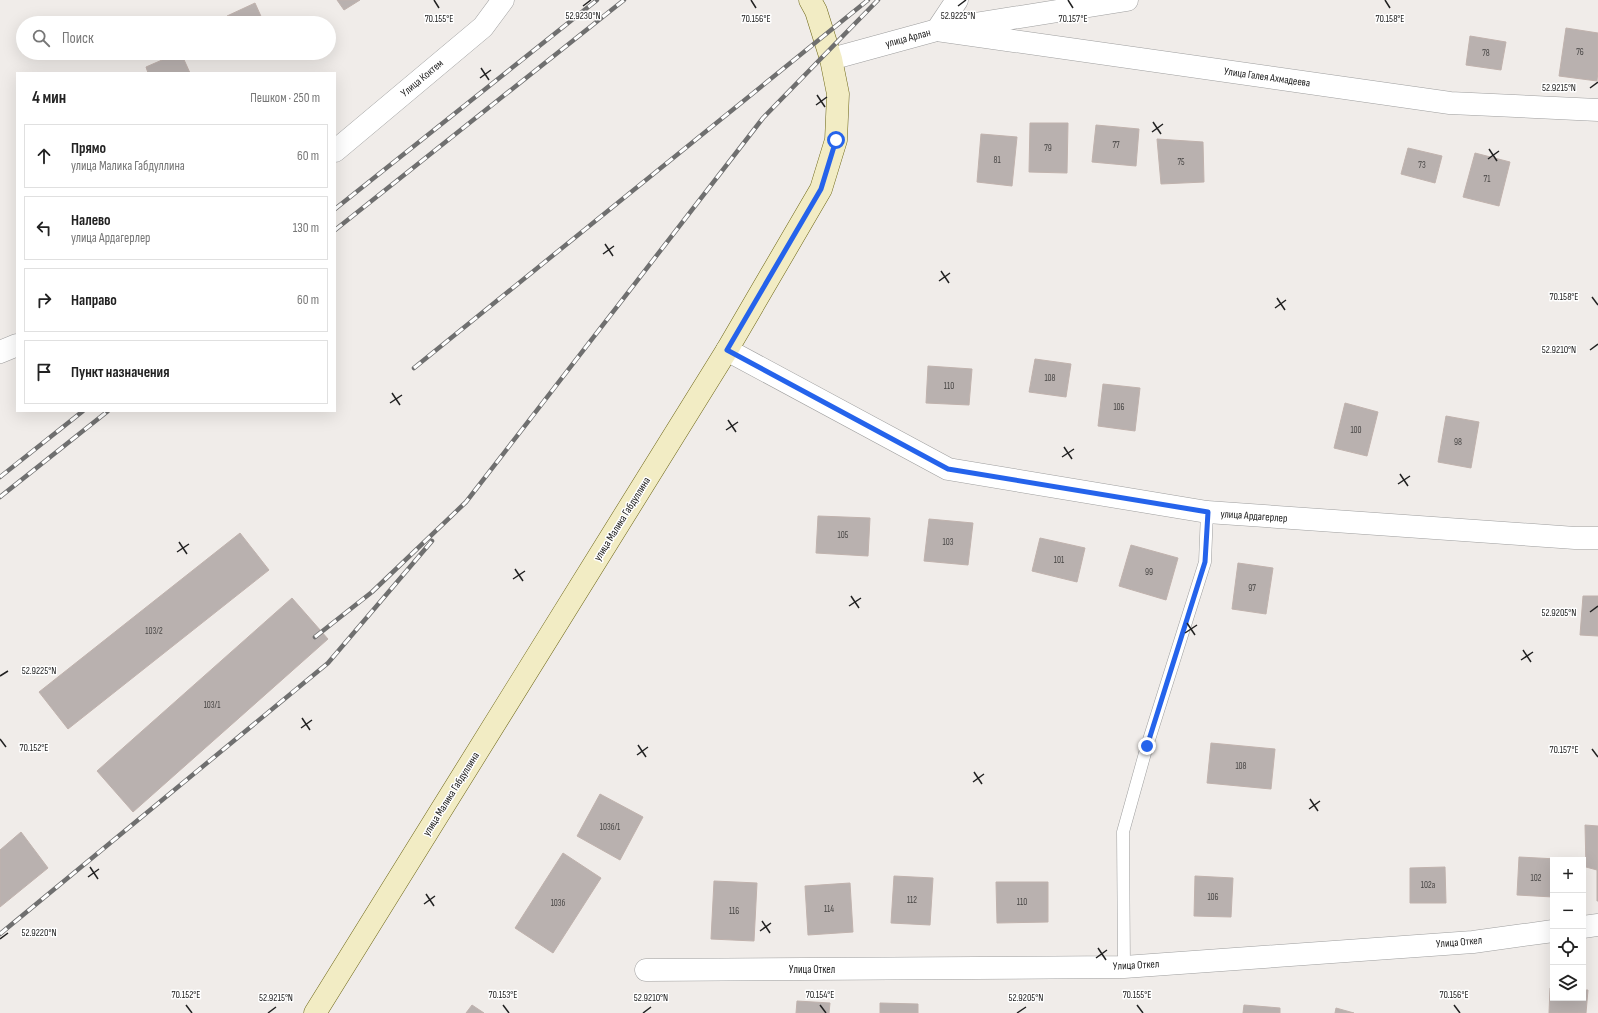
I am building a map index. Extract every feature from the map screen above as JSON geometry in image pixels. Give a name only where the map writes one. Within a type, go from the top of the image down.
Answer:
[{"type":"main road","name":"улица Малика Габдуллина","points":[[315,1013],[727,350],[821,189],[836,140],[838,94],[832,59],[816,11],[810,0]]},
{"type":"street","name":"Улица Коктем","points":[[336,149],[483,27],[503,0]]},
{"type":"street","points":[[937,30],[957,0]]},
{"type":"street","name":"улица Арлан","points":[[832,59],[937,30],[1127,0]]},
{"type":"street","name":"Улица Галея Ахмадеева","points":[[937,30],[1450,103],[1598,110]]},
{"type":"street","points":[[0,352],[16,345]]},
{"type":"street","name":"улица Ардагерлер","points":[[727,350],[948,469],[1208,512],[1575,538],[1598,538]]},
{"type":"street","points":[[1586,927],[1598,925]]},
{"type":"street","name":"Улица Откел","points":[[646,970],[1124,967],[1473,942],[1550,931]]},
{"type":"lane","points":[[1124,967],[1123,832],[1147,746],[1205,562],[1208,512]]},
{"type":"building","points":[[337,0],[360,0],[344,10]]},
{"type":"building","points":[[255,3],[261,16],[227,16]]},
{"type":"building","points":[[1566,28],[1598,33],[1597,81],[1559,76]]},
{"type":"building","points":[[1470,36],[1506,42],[1501,70],[1466,65]]},
{"type":"building","points":[[162,60],[184,60],[190,72],[148,72],[146,67]]},
{"type":"building","points":[[1030,123],[1068,123],[1067,173],[1029,172]]},
{"type":"building","points":[[1096,125],[1139,129],[1136,166],[1092,162]]},
{"type":"building","points":[[981,134],[1017,137],[1012,186],[977,182]]},
{"type":"building","points":[[1157,139],[1203,142],[1204,182],[1161,184]]},
{"type":"building","points":[[1408,148],[1442,156],[1435,183],[1401,174]]},
{"type":"building","points":[[1475,153],[1510,162],[1499,206],[1463,197]]},
{"type":"building","points":[[1035,359],[1071,364],[1066,397],[1029,392]]},
{"type":"building","points":[[928,366],[972,369],[969,405],[926,403]]},
{"type":"building","points":[[1103,384],[1140,388],[1135,431],[1098,426]]},
{"type":"building","points":[[1345,403],[1378,412],[1367,456],[1334,448]]},
{"type":"building","points":[[1446,416],[1479,422],[1471,468],[1438,462]]},
{"type":"building","points":[[818,516],[870,518],[868,556],[816,553]]},
{"type":"building","points":[[929,519],[973,523],[968,565],[924,561]]},
{"type":"building","points":[[240,533],[269,570],[68,729],[39,692]]},
{"type":"building","points":[[1040,538],[1085,548],[1077,582],[1032,571]]},
{"type":"building","points":[[1131,545],[1178,558],[1166,600],[1119,586]]},
{"type":"building","points":[[1238,563],[1273,568],[1266,614],[1232,609]]},
{"type":"building","points":[[1583,596],[1598,596],[1598,636],[1580,635]]},
{"type":"building","points":[[292,598],[328,639],[133,812],[97,771]]},
{"type":"building","points":[[1211,743],[1275,749],[1271,789],[1207,783]]},
{"type":"building","points":[[600,794],[643,817],[620,860],[577,836]]},
{"type":"building","points":[[1585,825],[1598,826],[1598,901],[1597,870],[1586,867]]},
{"type":"building","points":[[21,832],[48,868],[0,907],[0,850]]},
{"type":"building","points":[[563,853],[601,878],[553,953],[515,928]]},
{"type":"building","points":[[1519,857],[1550,859],[1550,897],[1517,895]]},
{"type":"building","points":[[1445,867],[1446,903],[1410,903],[1410,868]]},
{"type":"building","points":[[894,876],[933,878],[930,925],[891,923]]},
{"type":"building","points":[[1195,876],[1233,878],[1231,917],[1194,916]]},
{"type":"building","points":[[714,881],[757,883],[754,941],[711,939]]},
{"type":"building","points":[[996,882],[1048,882],[1048,922],[997,923]]},
{"type":"building","points":[[850,883],[853,932],[808,935],[805,886]]},
{"type":"building","points":[[1550,988],[1550,1001],[1586,1001],[1586,990],[1588,990],[1586,1013],[1549,1013]]},
{"type":"building","points":[[797,1001],[830,1003],[829,1013],[796,1013]]},
{"type":"building","points":[[880,1003],[918,1004],[918,1013],[880,1013]]},
{"type":"building","points":[[472,1005],[484,1013],[466,1013]]},
{"type":"building","points":[[1244,1005],[1280,1008],[1280,1013],[1243,1013]]},
{"type":"building","points":[[1336,1008],[1354,1013],[1335,1013]]},
{"type":"railway","points":[[336,208],[597,0]]},
{"type":"railway","points":[[336,229],[624,0]]},
{"type":"railway","points":[[414,368],[868,0]]},
{"type":"railway","points":[[315,637],[372,592],[466,502],[763,118],[878,0]]},
{"type":"railway","points":[[0,477],[82,412]]},
{"type":"railway","points":[[0,497],[107,412]]},
{"type":"railway","points":[[0,934],[328,663],[432,541]]},
{"type":"route","points":[[836,140],[821,189],[727,350],[948,469],[1208,512],[1205,562],[1147,746]]}]
